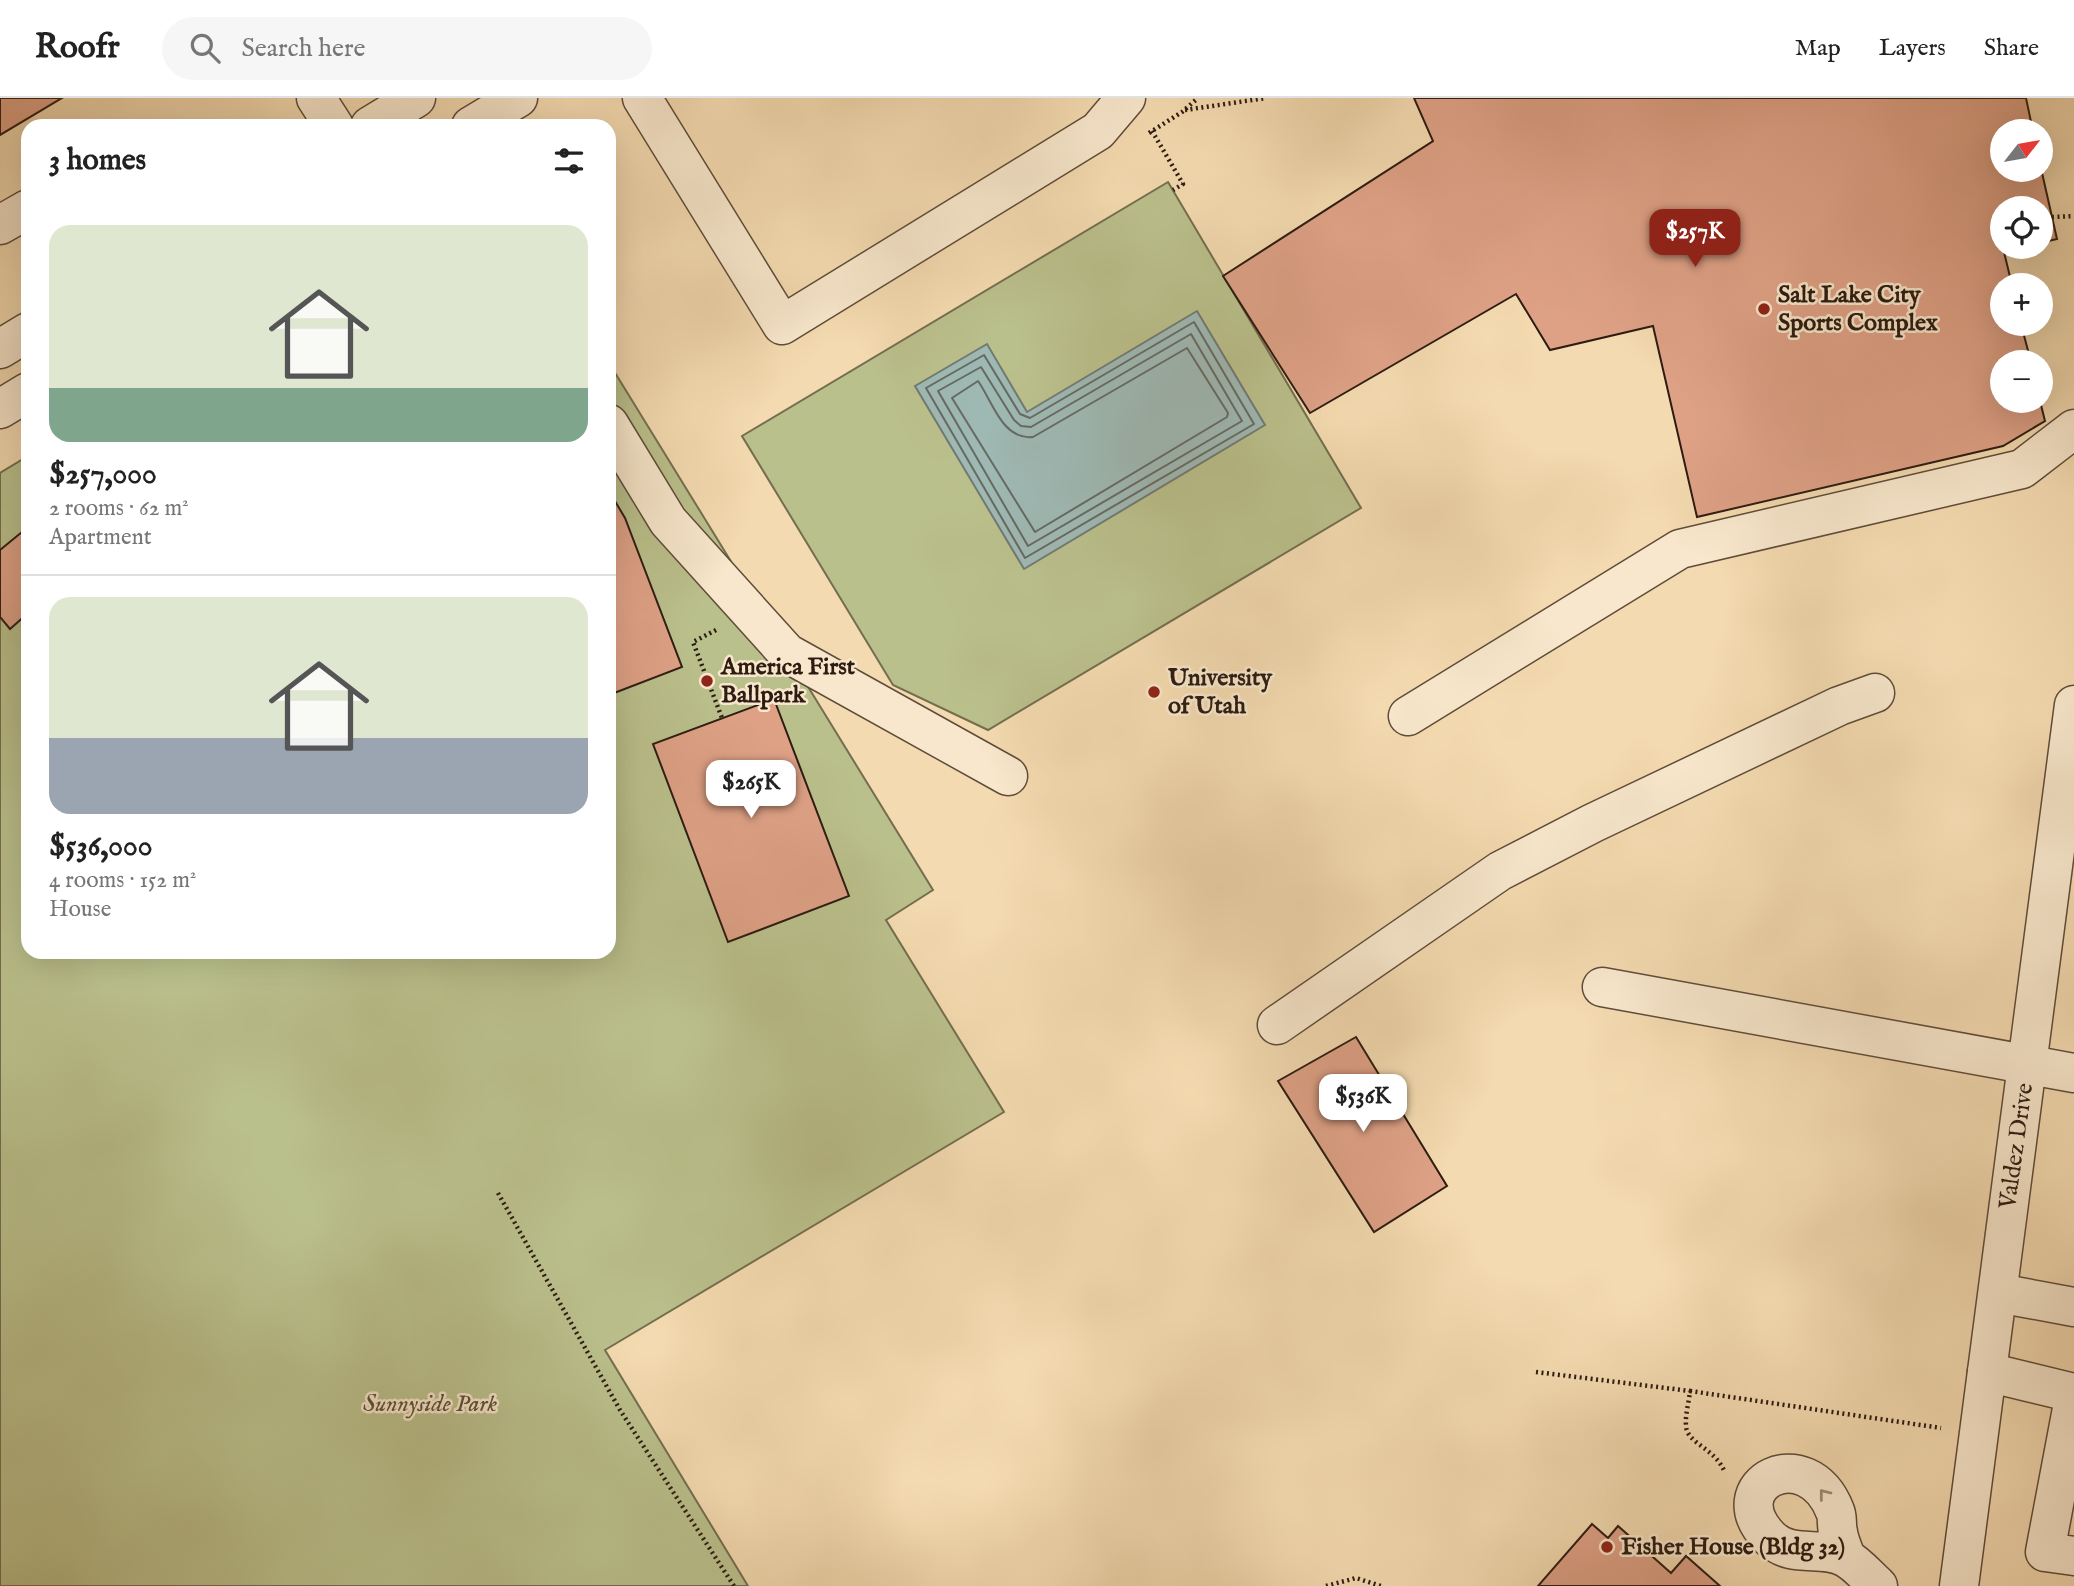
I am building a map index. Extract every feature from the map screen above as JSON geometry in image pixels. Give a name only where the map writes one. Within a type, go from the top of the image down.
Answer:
[{"type":"street","points":[[316,98],[330,119]]},
{"type":"street","points":[[483,119],[518,98]]},
{"type":"street","points":[[642,98],[782,325],[1098,131],[1126,98]]},
{"type":"street","points":[[387,119],[418,106]]},
{"type":"street","points":[[0,225],[21,213]]},
{"type":"street","points":[[0,349],[21,336]]},
{"type":"street","points":[[0,409],[21,396]]},
{"type":"street","points":[[1408,716],[1680,549],[2022,469],[2074,429]]},
{"type":"street","points":[[616,436],[668,521],[787,653],[1008,776]]},
{"type":"street","points":[[1277,1025],[1500,871],[1790,729],[1875,693]]},
{"type":"street","name":"Valdez Drive","points":[[1959,1586],[2074,705]]},
{"type":"street","points":[[1602,988],[2074,1073]]},
{"type":"street","points":[[1998,1293],[2074,1307]]},
{"type":"street","points":[[1987,1372],[2074,1395],[2045,1552],[2074,1556]]},
{"type":"street","points":[[1846,1558],[1878,1586]]},
{"type":"path","points":[[1184,110],[1266,98]]},
{"type":"path","points":[[1152,131],[1183,184],[1173,190]]},
{"type":"path","points":[[2053,217],[2074,216]]},
{"type":"path","points":[[705,638],[693,642],[722,718]]},
{"type":"path","points":[[498,1193],[620,1410],[734,1586]]},
{"type":"path","points":[[1536,1371],[1951,1429]]},
{"type":"path","points":[[1690,1391],[1686,1425],[1688,1435],[1720,1459],[1727,1483]]},
{"type":"path","points":[[1325,1586],[1356,1578],[1381,1586]]},
{"type":"green space","points":[[1168,182],[1361,508],[988,730],[893,685],[742,436]]},
{"type":"green space","name":"Sunnyside Park","points":[[616,374],[933,890],[886,920],[1004,1112],[605,1350],[748,1586],[0,1586],[0,473],[21,460],[21,959],[616,959]]},
{"type":"water","points":[[1197,311],[1265,425],[1024,569],[915,386],[987,344],[1027,412]]},
{"type":"building","points":[[0,98],[62,98],[27,119],[21,119],[21,122],[0,135]]},
{"type":"building","name":"Salt Lake City Sports Complex","points":[[1414,98],[2026,98],[2030,119],[1990,119],[1990,182],[2044,182],[2047,196],[1990,196],[1990,259],[2006,259],[2009,273],[1990,273],[1990,336],[2024,336],[2028,350],[1990,350],[1990,413],[2043,413],[2045,421],[2003,446],[1697,517],[1653,326],[1550,350],[1516,294],[1310,413],[1223,276],[1433,141]]},
{"type":"building","name":"Salt Lake City Sports Complex","points":[[2053,221],[2057,239],[2053,240]]},
{"type":"building","points":[[616,503],[625,518],[682,667],[616,692]]},
{"type":"building","points":[[21,533],[21,619],[10,629],[0,617],[0,550]]},
{"type":"building","points":[[774,699],[849,896],[728,942],[653,744]]},
{"type":"building","points":[[1356,1037],[1447,1186],[1374,1232],[1278,1081]]},
{"type":"building","name":"Fisher House (Bldg 32)","points":[[1592,1524],[1608,1538],[1618,1526],[1671,1573],[1686,1556],[1720,1586],[1538,1586]]},
{"type":"place","name":"Salt Lake City Sports Complex","points":[[1764,309]]},
{"type":"place","name":"America First Ballpark","points":[[707,681]]},
{"type":"place","name":"University of Utah","points":[[1154,692]]},
{"type":"place","name":"Fisher House (Bldg 32)","points":[[1607,1547]]}]
